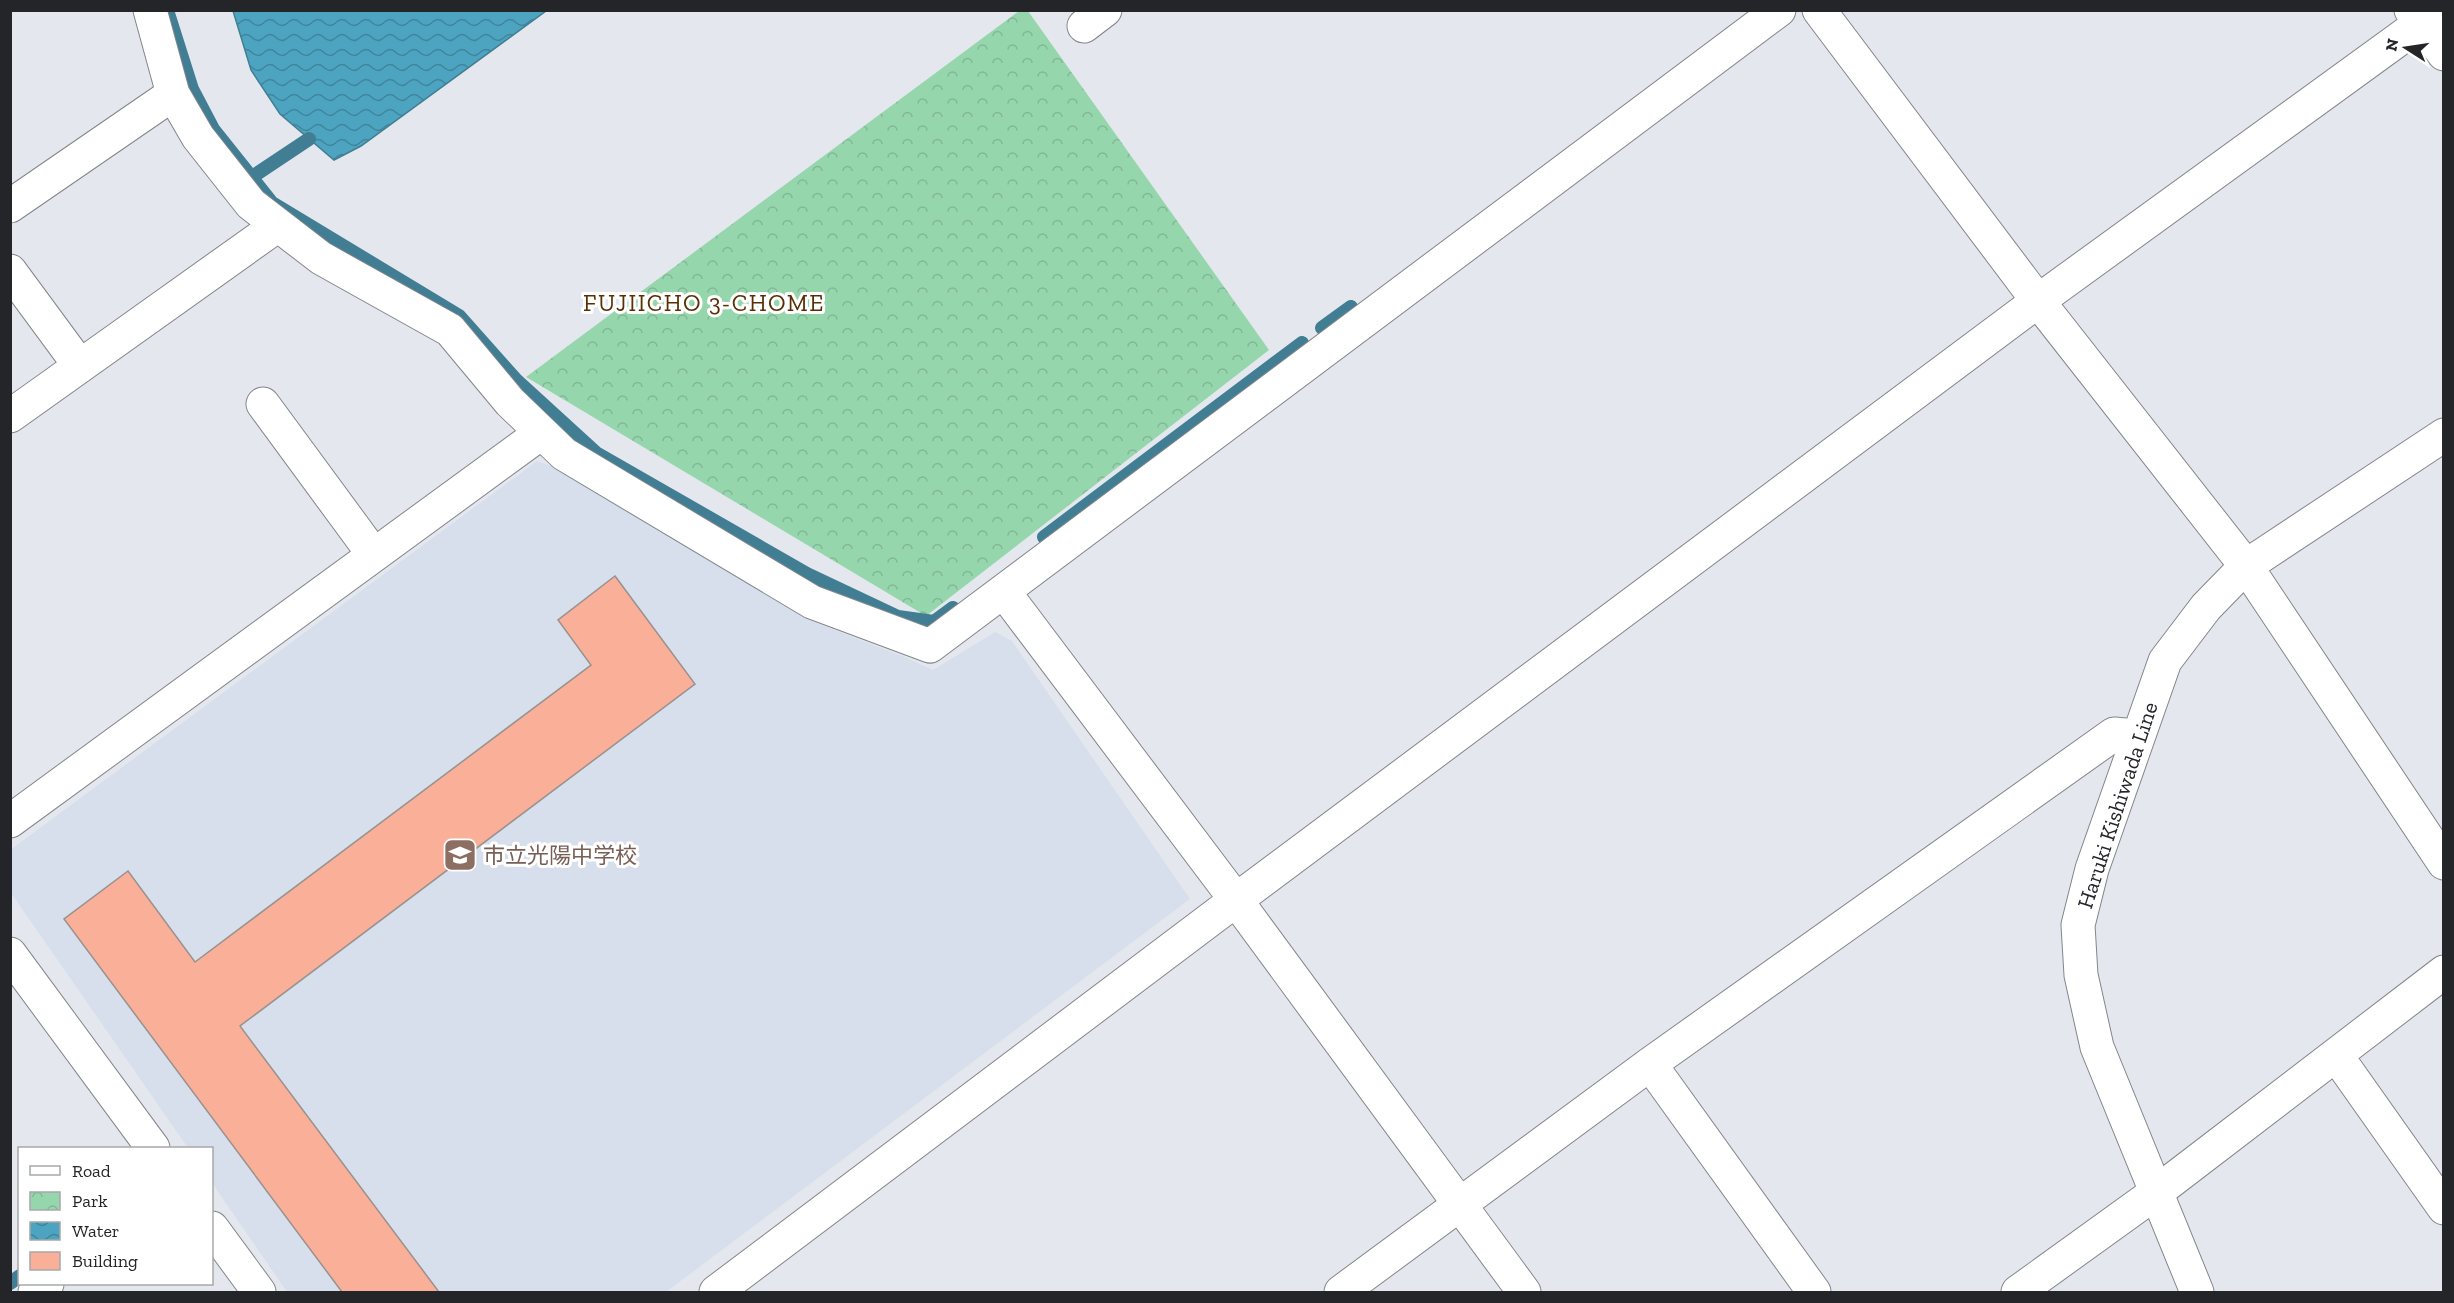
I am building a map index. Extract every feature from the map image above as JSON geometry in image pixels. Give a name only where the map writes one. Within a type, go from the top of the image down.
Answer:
[{"type":"street","points":[[150,10],[172,94],[198,137],[251,204],[321,258],[450,330],[510,402],[564,454],[812,602],[930,646],[1779,10]]},
{"type":"street","points":[[1819,10],[2038,301],[2246,566],[2444,864]]},
{"type":"street","points":[[716,1293],[1236,900],[2424,15],[2444,54]]},
{"type":"street","points":[[10,206],[172,94]]},
{"type":"street","points":[[10,416],[278,225]]},
{"type":"street","points":[[10,271],[80,366]]},
{"type":"street","points":[[263,404],[374,555]]},
{"type":"street","points":[[10,821],[541,433]]},
{"type":"street","name":"Haruki Kishiwada Line","points":[[2197,1293],[2158,1191],[2097,1047],[2081,975],[2078,925],[2092,869],[2165,661],[2206,607],[2246,566],[2444,435]]},
{"type":"street","points":[[1004,592],[1236,900],[1524,1293]]},
{"type":"street","points":[[1341,1293],[1650,1064],[2114,734],[2138,736]]},
{"type":"street","points":[[10,954],[152,1147]]},
{"type":"street","points":[[2018,1293],[2158,1191],[2444,972]]},
{"type":"street","points":[[2336,1055],[2444,1208]]},
{"type":"street","points":[[1650,1064],[1814,1293]]},
{"type":"street","points":[[213,1229],[259,1293]]},
{"type":"shaded area","points":[[537,461],[554,467],[809,620],[933,670],[995,632],[1012,641],[1190,899],[666,1292],[287,1292],[213,1184],[213,1147],[187,1147],[11,893],[10,850]]},
{"type":"green space","points":[[1019,11],[1028,11],[1269,350],[926,616],[526,377]]},
{"type":"water","points":[[233,10],[546,11],[361,146],[334,160],[280,114],[251,70]]},
{"type":"building","points":[[615,576],[695,684],[240,1026],[439,1292],[342,1292],[64,919],[128,871],[195,962],[591,665],[558,620]]},
{"type":"waterway","points":[[167,10],[192,89],[213,129],[272,203],[459,316],[516,380],[596,453],[807,574],[898,617],[934,622],[953,608]]},
{"type":"waterway","points":[[252,177],[309,139]]},
{"type":"waterway","points":[[1322,328],[1351,307]]},
{"type":"waterway","points":[[1044,537],[1302,343]]},
{"type":"waterway","points":[[10,1283],[18,1277]]},
{"type":"place","name":"市立光陽中学校","points":[[460,855]]},
{"type":"district","name":"FUJIICHO 3-CHOME","points":[[704,303]]}]
